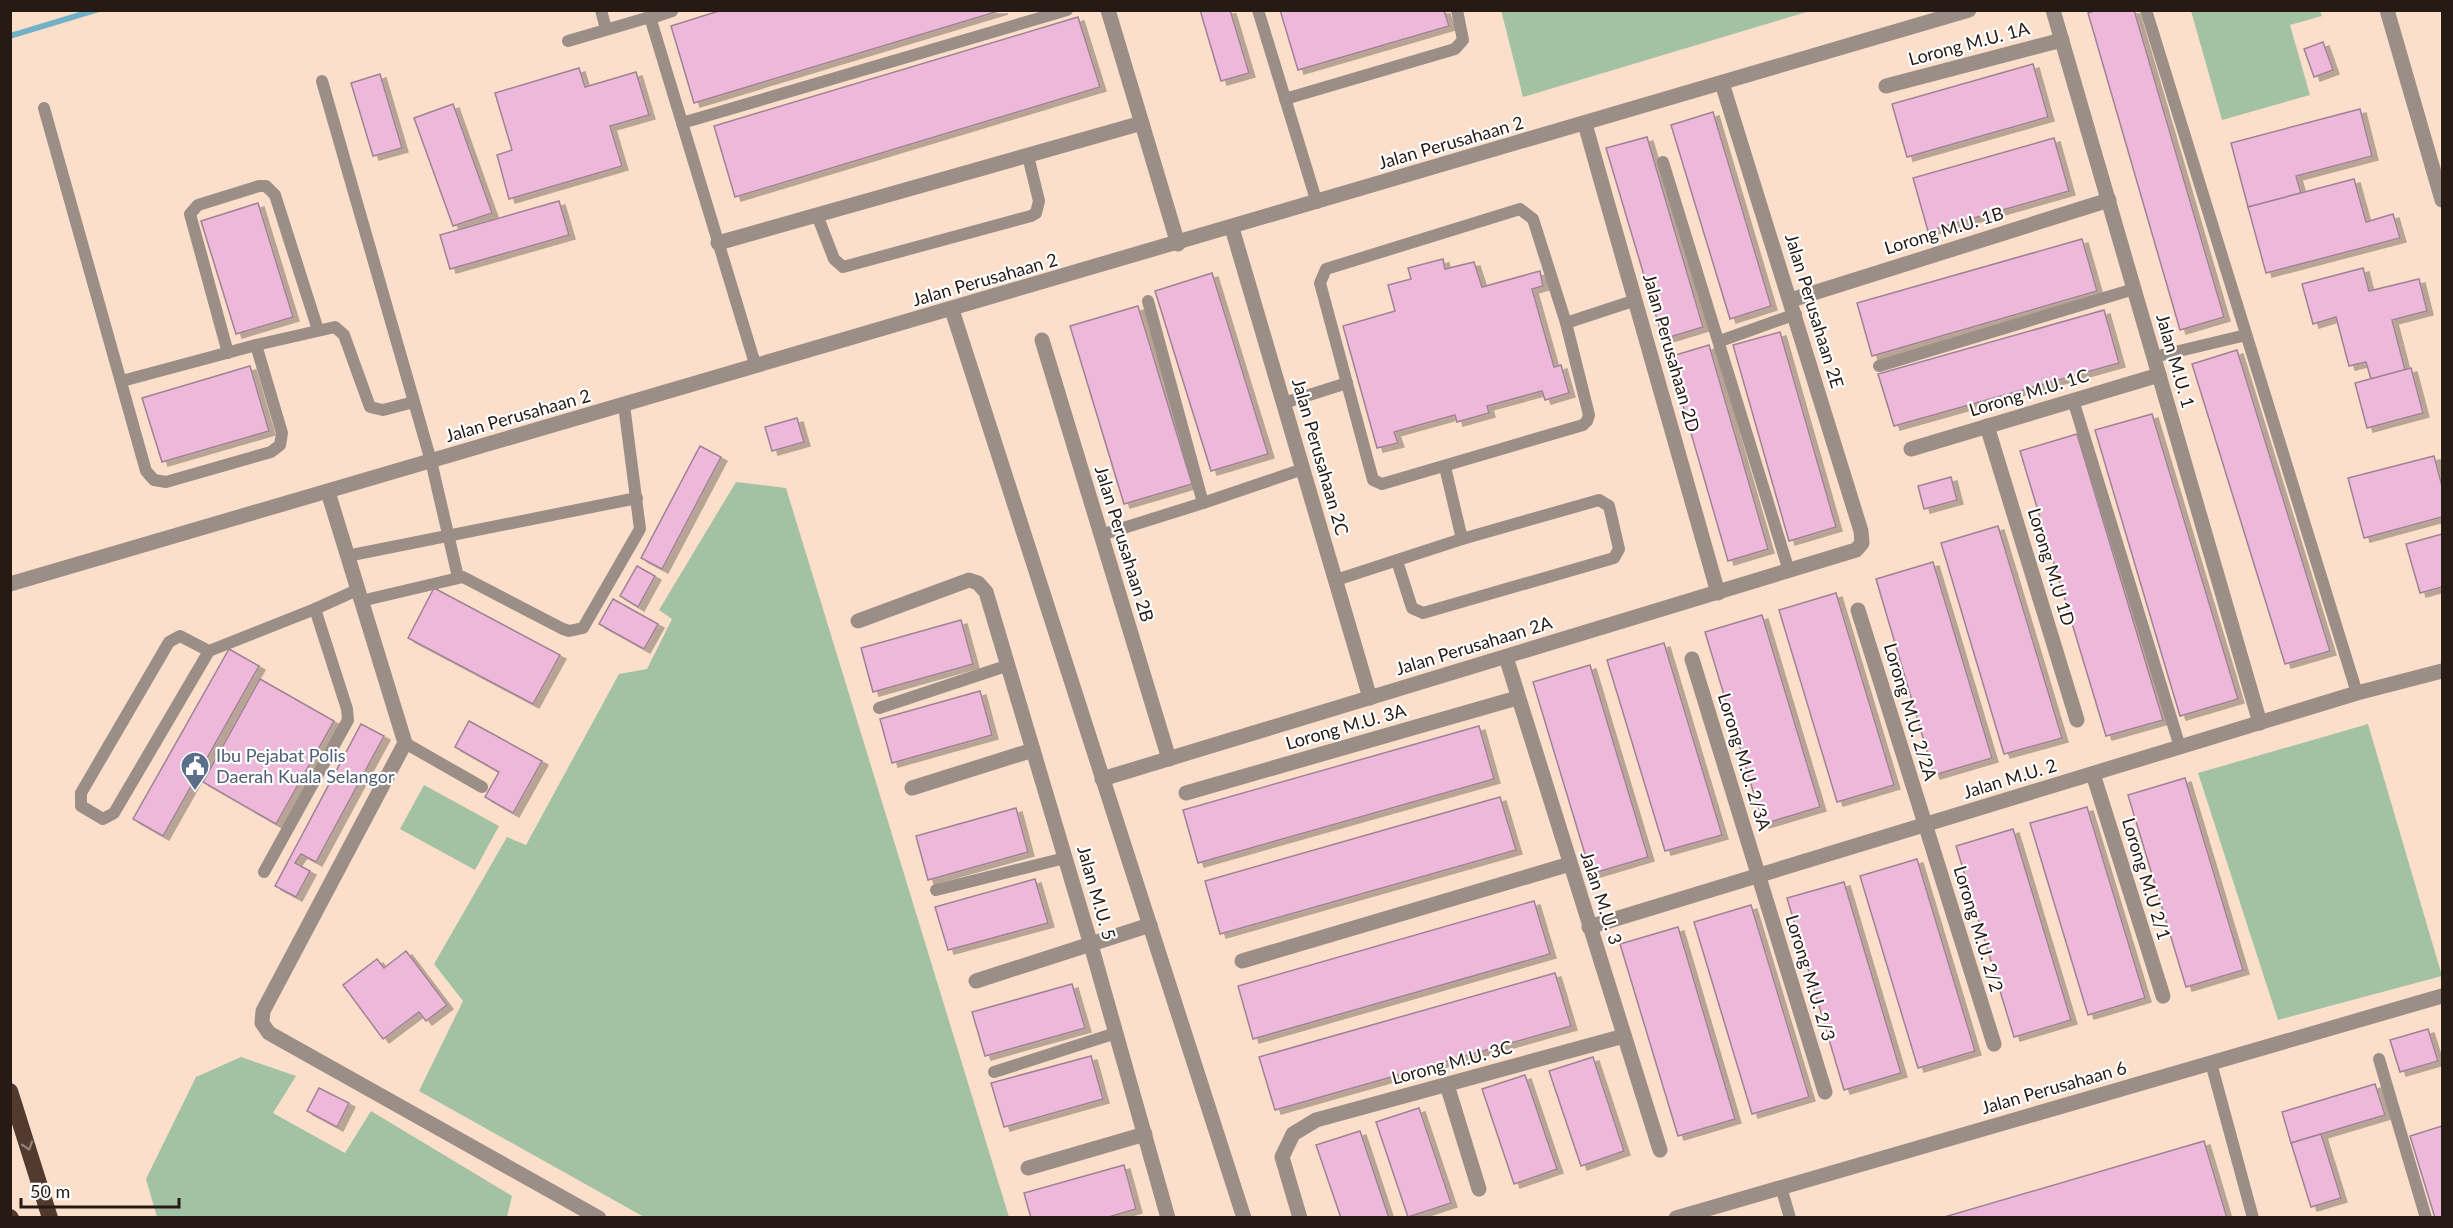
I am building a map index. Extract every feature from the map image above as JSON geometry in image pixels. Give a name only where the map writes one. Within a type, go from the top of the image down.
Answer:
[{"type":"highway","points":[[10,1091],[50,1218]]},
{"type":"street","points":[[650,17],[671,10]]},
{"type":"street","points":[[1108,10],[1178,244]]},
{"type":"street","name":"Jalan Perusahaan 2","points":[[10,584],[1178,244],[1969,10]]},
{"type":"street","name":"Jalan M.U. 1","points":[[2053,10],[2260,723]]},
{"type":"street","points":[[2387,10],[2442,200]]},
{"type":"street","name":"Lorong M.U. 1A","points":[[1886,86],[2062,40]]},
{"type":"street","name":"Jalan Perusahaan 2E","points":[[1722,83],[1861,531],[1862,543],[1856,550]]},
{"type":"street","points":[[718,243],[1142,123]]},
{"type":"street","name":"Jalan Perusahaan 2D","points":[[1585,124],[1718,593]]},
{"type":"street","name":"Lorong M.U. 1B","points":[[1793,307],[2109,200]]},
{"type":"street","name":"Jalan Perusahaan 2C","points":[[1232,228],[1370,698]]},
{"type":"street","points":[[952,310],[1244,1218]]},
{"type":"street","name":"Jalan Perusahaan 2B","points":[[1042,340],[1168,759]]},
{"type":"street","name":"Lorong M.U. 1C","points":[[1911,449],[2159,375]]},
{"type":"street","name":"Lorong M.U 1D","points":[[1987,426],[2077,720]]},
{"type":"street","points":[[328,492],[405,743],[263,1011],[262,1023],[269,1033],[599,1218]]},
{"type":"street","name":"Jalan Perusahaan 2A","points":[[1102,779],[1856,550]]},
{"type":"street","name":"Jalan M.U. 5","points":[[858,621],[969,580],[978,583],[986,592],[1145,1134],[1164,1217]]},
{"type":"street","name":"Lorong M.U. 2/2A","points":[[1858,610],[1925,825]]},
{"type":"street","name":"Jalan M.U. 3","points":[[1506,657],[1660,1149]]},
{"type":"street","name":"Lorong M.U. 2/3A","points":[[1692,659],[1758,876]]},
{"type":"street","name":"Jalan M.U. 2","points":[[1589,927],[2357,693],[2442,671]]},
{"type":"street","name":"Lorong M.U. 3A","points":[[1186,793],[1517,698]]},
{"type":"street","points":[[912,788],[1033,750]]},
{"type":"street","name":"Lorong M.U 2/1","points":[[2093,774],[2163,996]]},
{"type":"street","name":"Lorong M.U. 2/2","points":[[1925,825],[1994,1044]]},
{"type":"street","points":[[1242,961],[1570,864]]},
{"type":"street","name":"Lorong M.U. 2/3","points":[[1758,876],[1825,1092]]},
{"type":"street","points":[[976,981],[1150,925]]},
{"type":"street","name":"Jalan Perusahaan 6","points":[[1676,1218],[2442,996]]},
{"type":"street","name":"Lorong M.U. 3C","points":[[1300,1218],[1282,1157],[1293,1134],[1316,1120],[1624,1036]]},
{"type":"street","points":[[1447,1085],[1479,1189]]},
{"type":"street","points":[[1028,1167],[1145,1134]]},
{"type":"lane","points":[[601,10],[606,29]]},
{"type":"lane","points":[[682,123],[1067,10]]},
{"type":"lane","points":[[1258,10],[1317,203]]},
{"type":"lane","points":[[1285,99],[1455,49],[1464,40],[1457,10]]},
{"type":"lane","points":[[2146,10],[2357,693]]},
{"type":"lane","points":[[568,40],[650,17],[756,367]]},
{"type":"lane","points":[[322,81],[431,461],[458,577]]},
{"type":"lane","points":[[44,108],[123,381],[146,471],[154,480],[166,482],[271,452],[280,445],[282,433],[256,345]]},
{"type":"lane","points":[[817,215],[834,259],[843,267],[1030,216],[1036,213],[1039,201],[1028,156]]},
{"type":"lane","points":[[1663,162],[1789,572]]},
{"type":"lane","points":[[228,353],[190,214],[198,205],[260,186],[266,186],[275,195],[318,330]]},
{"type":"lane","points":[[1520,209],[1533,219],[1566,323],[1589,416],[1587,422],[1445,467],[1382,484],[1373,480],[1320,283],[1326,269],[1520,209]]},
{"type":"lane","points":[[1879,366],[2134,289]]},
{"type":"lane","points":[[1566,323],[1636,300]]},
{"type":"lane","points":[[1148,301],[1203,503]]},
{"type":"lane","points":[[1719,341],[1793,307]]},
{"type":"lane","points":[[123,381],[329,327],[341,330],[370,407],[383,410],[414,402]]},
{"type":"lane","points":[[2154,357],[2246,335]]},
{"type":"lane","points":[[1284,404],[1347,383]]},
{"type":"lane","points":[[2073,400],[2180,747]]},
{"type":"lane","points":[[209,651],[180,636],[169,642],[81,793],[81,806],[86,811],[103,819],[114,813],[209,651],[315,609],[359,595],[458,577],[467,579],[562,629],[577,631],[588,622],[640,529],[624,405]]},
{"type":"lane","points":[[1445,467],[1462,539]]},
{"type":"lane","points":[[1101,536],[1303,469]]},
{"type":"lane","points":[[347,556],[637,498]]},
{"type":"lane","points":[[1336,580],[1462,539],[1599,500],[1610,506],[1619,549],[1614,558],[1423,612],[1412,608],[1397,561]]},
{"type":"lane","points":[[264,872],[348,720],[347,709],[315,609]]},
{"type":"lane","points":[[879,708],[1006,666]]},
{"type":"lane","points":[[405,743],[482,787]]},
{"type":"lane","points":[[936,890],[1065,858]]},
{"type":"lane","points":[[994,1072],[1116,1033]]},
{"type":"lane","points":[[2379,1059],[2426,1218]]},
{"type":"lane","points":[[2211,1063],[2253,1218]]},
{"type":"lane","points":[[1781,1187],[1790,1218]]},
{"type":"green space","points":[[1501,10],[1810,10],[1810,11],[1523,97]]},
{"type":"green space","points":[[2191,11],[2320,11],[2322,16],[2290,25],[2310,95],[2222,120]]},
{"type":"green space","points":[[736,482],[786,488],[1009,1217],[644,1217],[419,1091],[463,1001],[434,964],[507,837],[526,845],[619,674],[647,669],[672,619],[659,610]]},
{"type":"green space","points":[[2368,724],[2442,976],[2278,1020],[2198,773]]},
{"type":"green space","points":[[424,785],[499,826],[475,870],[400,829]]},
{"type":"green space","points":[[241,1057],[296,1076],[273,1113],[345,1153],[371,1111],[512,1196],[507,1217],[157,1217],[146,1179],[196,1077]]},
{"type":"building","points":[[722,10],[1002,10],[694,103],[671,26]]},
{"type":"building","points":[[1200,10],[1230,10],[1249,73],[1221,81]]},
{"type":"building","points":[[1280,10],[1444,10],[1449,26],[1298,70]]},
{"type":"building","points":[[2097,10],[2134,10],[2224,317],[2180,330],[2088,13]]},
{"type":"building","points":[[1078,17],[1100,87],[735,197],[714,126]]},
{"type":"building","points":[[2323,42],[2333,70],[2314,77],[2304,49]]},
{"type":"building","points":[[2033,64],[2048,117],[1907,157],[1892,104]]},
{"type":"building","points":[[579,68],[585,87],[636,72],[649,115],[610,126],[622,166],[509,199],[497,155],[512,150],[495,93]]},
{"type":"building","points":[[380,74],[402,148],[373,156],[351,83]]},
{"type":"building","points":[[453,104],[492,213],[453,226],[414,118]]},
{"type":"building","points":[[2360,109],[2372,156],[2296,176],[2301,193],[2248,207],[2231,143]]},
{"type":"building","points":[[1713,112],[1771,306],[1730,319],[1671,125]]},
{"type":"building","points":[[1647,137],[1703,327],[1663,339],[1606,148]]},
{"type":"building","points":[[2054,138],[2069,191],[1928,231],[1913,178]]},
{"type":"building","points":[[2354,179],[2366,222],[2393,214],[2400,238],[2266,273],[2248,207]]},
{"type":"building","points":[[559,201],[569,235],[450,269],[440,235]]},
{"type":"building","points":[[258,203],[293,317],[236,334],[201,221]]},
{"type":"building","points":[[2082,239],[2097,291],[1872,356],[1857,303]]},
{"type":"building","points":[[1443,259],[1445,269],[1474,262],[1482,287],[1540,271],[1543,286],[1532,289],[1554,367],[1561,365],[1569,393],[1545,400],[1542,391],[1487,406],[1489,413],[1457,422],[1455,415],[1394,432],[1398,443],[1377,448],[1343,326],[1395,311],[1388,285],[1411,279],[1408,268]]},
{"type":"building","points":[[2363,268],[2369,291],[2419,279],[2427,311],[2392,320],[2405,370],[2371,379],[2366,362],[2349,366],[2336,317],[2313,324],[2302,284]]},
{"type":"building","points":[[1212,273],[1268,454],[1211,471],[1155,291]]},
{"type":"building","points":[[1138,306],[1192,484],[1124,504],[1070,326]]},
{"type":"building","points":[[2104,310],[2119,363],[1894,426],[1878,374]]},
{"type":"building","points":[[1780,332],[1836,527],[1789,541],[1733,345]]},
{"type":"building","points":[[1709,345],[1768,549],[1728,561],[1669,357]]},
{"type":"building","points":[[2237,350],[2330,651],[2285,664],[2192,364]]},
{"type":"building","points":[[250,366],[269,431],[162,462],[142,398]]},
{"type":"building","points":[[2411,368],[2423,413],[2367,428],[2355,383]]},
{"type":"building","points":[[2152,414],[2238,699],[2180,716],[2095,430]]},
{"type":"building","points":[[797,418],[804,442],[772,451],[765,427]]},
{"type":"building","points":[[2077,434],[2163,720],[2106,736],[2020,451]]},
{"type":"building","points":[[700,446],[721,457],[662,569],[641,558]]},
{"type":"building","points":[[2434,456],[2442,486],[2442,517],[2364,538],[2348,478]]},
{"type":"building","points":[[1951,477],[1957,500],[1924,509],[1918,486]]},
{"type":"building","points":[[1998,526],[2062,738],[2004,754],[1941,543]]},
{"type":"building","points":[[2442,534],[2442,587],[2420,593],[2406,544]]},
{"type":"building","points":[[1933,562],[1992,758],[1934,775],[1876,579]]},
{"type":"building","points":[[637,566],[655,576],[638,607],[620,596]]},
{"type":"building","points":[[434,588],[560,655],[533,704],[408,638]]},
{"type":"building","points":[[1836,593],[1894,785],[1837,802],[1779,610]]},
{"type":"building","points":[[613,599],[658,624],[644,649],[599,624]]},
{"type":"building","points":[[1762,615],[1820,807],[1763,824],[1705,632]]},
{"type":"building","points":[[961,620],[973,664],[873,692],[861,648]]},
{"type":"building","points":[[1664,643],[1722,835],[1665,851],[1607,660]]},
{"type":"building","points":[[229,649],[259,666],[163,836],[133,819]]},
{"type":"building","points":[[1590,665],[1648,857],[1591,874],[1533,682]]},
{"type":"building","points":[[260,679],[334,721],[276,824],[203,782]]},
{"type":"building","points":[[980,691],[992,735],[892,763],[880,719]]},
{"type":"building","points":[[469,721],[542,761],[513,813],[485,797],[499,772],[455,747]]},
{"type":"building","points":[[361,724],[384,736],[316,862],[301,854],[295,863],[310,871],[296,897],[275,886]]},
{"type":"building","points":[[1479,726],[1494,779],[1198,863],[1183,810]]},
{"type":"building","points":[[2185,778],[2243,970],[2186,987],[2128,795]]},
{"type":"building","points":[[1500,797],[1516,850],[1220,934],[1205,881]]},
{"type":"building","points":[[2087,807],[2145,998],[2088,1015],[2030,823]]},
{"type":"building","points":[[1016,808],[1028,852],[928,880],[916,836]]},
{"type":"building","points":[[2013,829],[2071,1020],[2014,1037],[1956,846]]},
{"type":"building","points":[[1917,859],[1975,1051],[1918,1068],[1860,876]]},
{"type":"building","points":[[1035,879],[1048,923],[948,950],[935,907]]},
{"type":"building","points":[[1844,882],[1901,1073],[1844,1090],[1787,898]]},
{"type":"building","points":[[1534,901],[1550,954],[1253,1039],[1238,986]]},
{"type":"building","points":[[1751,905],[1809,1097],[1752,1114],[1694,922]]},
{"type":"building","points":[[1678,927],[1735,1119],[1678,1136],[1620,944]]},
{"type":"building","points":[[406,951],[447,1005],[426,1021],[419,1012],[383,1039],[343,985],[377,959],[384,968]]},
{"type":"building","points":[[1555,973],[1571,1026],[1275,1110],[1259,1057]]},
{"type":"building","points":[[1072,984],[1085,1028],[985,1056],[972,1012]]},
{"type":"building","points":[[2428,1029],[2438,1061],[2400,1072],[2390,1040]]},
{"type":"building","points":[[1091,1056],[1103,1099],[1004,1127],[991,1083]]},
{"type":"building","points":[[1593,1057],[1624,1151],[1581,1166],[1549,1071]]},
{"type":"building","points":[[1525,1075],[1557,1169],[1514,1184],[1482,1089]]},
{"type":"building","points":[[2375,1084],[2385,1115],[2291,1143],[2282,1112]]},
{"type":"building","points":[[319,1088],[349,1103],[337,1127],[307,1111]]},
{"type":"building","points":[[1419,1108],[1451,1203],[1408,1217],[1376,1122]]},
{"type":"building","points":[[2442,1126],[2442,1218],[2435,1218],[2410,1136]]},
{"type":"building","points":[[1360,1131],[1389,1218],[1341,1218],[1316,1145]]},
{"type":"building","points":[[2321,1134],[2341,1198],[2311,1207],[2291,1143]]},
{"type":"building","points":[[2204,1141],[2227,1218],[1941,1218]]},
{"type":"building","points":[[1124,1165],[1136,1209],[1105,1218],[1031,1218],[1024,1193]]},
{"type":"waterway","points":[[10,36],[96,10]]},
{"type":"place","name":"Ibu Pejabat Polis Daerah Kuala Selangor","points":[[195,792]]}]
